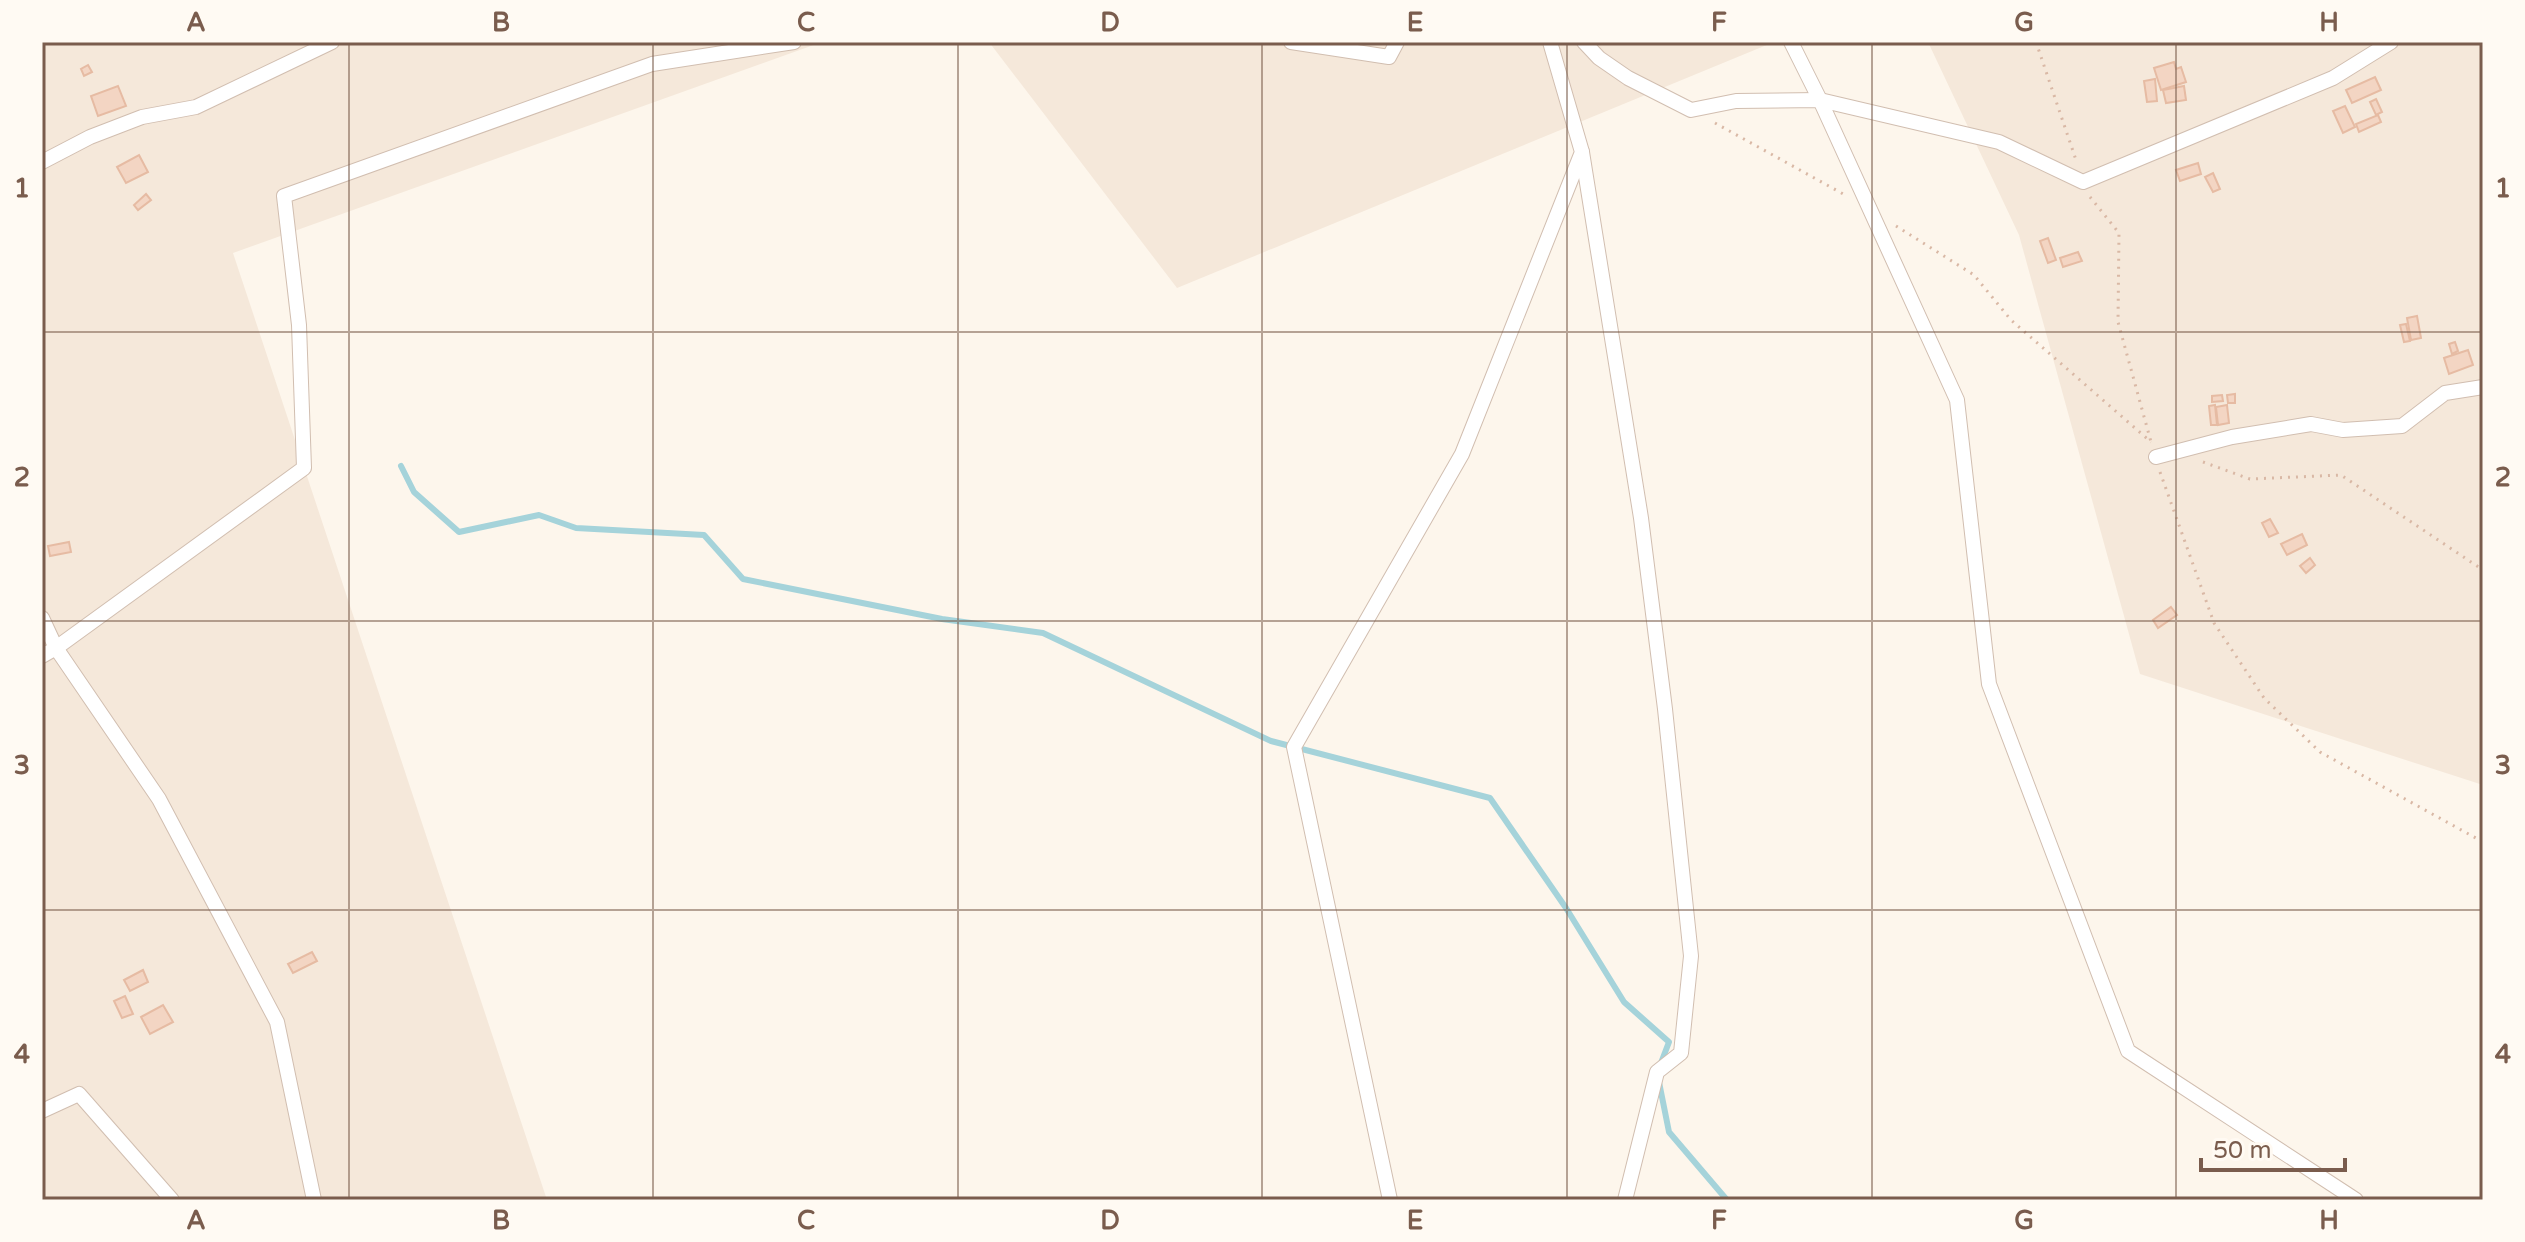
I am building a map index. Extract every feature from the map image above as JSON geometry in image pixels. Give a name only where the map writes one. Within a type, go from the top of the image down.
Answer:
[{"type":"street","points":[[42,162],[90,137],[142,117],[196,107],[332,42]]},
{"type":"street","points":[[42,656],[304,468],[299,325],[284,196],[652,64],[794,42]]},
{"type":"street","points":[[1291,42],[1389,57],[1397,42]]},
{"type":"street","points":[[1550,42],[1582,152],[1641,518],[1691,956],[1681,1053],[1657,1072],[1625,1200]]},
{"type":"street","points":[[1584,42],[1599,58],[1628,78],[1691,110],[1736,101],[1820,100],[1999,142],[2083,182],[2333,78],[2391,42]]},
{"type":"street","points":[[1791,42],[1957,400],[1989,684],[2128,1051],[2356,1200]]},
{"type":"street","points":[[1390,1200],[1294,747],[1462,454],[1582,152]]},
{"type":"street","points":[[2156,457],[2232,437],[2311,424],[2343,430],[2402,426],[2445,393],[2483,387]]},
{"type":"street","points":[[42,618],[56,648],[159,799],[277,1022],[314,1200]]},
{"type":"street","points":[[42,1111],[79,1094],[172,1200]]},
{"type":"path","points":[[2036,42],[2083,182],[2091,200],[2119,233],[2118,322],[2156,457],[2214,623],[2264,698],[2320,752],[2483,842]]},
{"type":"path","points":[[1691,110],[1870,209]]},
{"type":"path","points":[[1896,226],[1974,275],[2011,320],[2151,441]]},
{"type":"path","points":[[2175,452],[2250,479],[2341,475],[2483,570]]},
{"type":"shaded area","points":[[42,42],[822,42],[233,253],[547,1200],[42,1200]]},
{"type":"shaded area","points":[[989,42],[1774,42],[1177,288]]},
{"type":"shaded area","points":[[1928,42],[2483,42],[2483,785],[2140,674],[2019,235]]},
{"type":"building","points":[[2174,62],[2176,69],[2181,67],[2186,82],[2161,90],[2154,68]]},
{"type":"building","points":[[88,65],[92,72],[84,76],[81,69]]},
{"type":"building","points":[[2375,77],[2381,90],[2352,103],[2346,90]]},
{"type":"building","points":[[2155,79],[2157,101],[2147,102],[2144,81]]},
{"type":"building","points":[[118,86],[126,106],[98,116],[91,96]]},
{"type":"building","points":[[2184,86],[2186,100],[2166,103],[2163,90]]},
{"type":"building","points":[[2376,99],[2382,112],[2376,115],[2370,102]]},
{"type":"building","points":[[2345,106],[2355,127],[2343,133],[2333,111]]},
{"type":"building","points":[[2378,115],[2381,122],[2359,132],[2356,124]]},
{"type":"building","points":[[139,155],[148,172],[126,183],[117,167]]},
{"type":"building","points":[[2198,163],[2201,174],[2180,181],[2176,170]]},
{"type":"building","points":[[2213,173],[2220,189],[2213,192],[2205,177]]},
{"type":"building","points":[[146,194],[151,200],[138,210],[134,205]]},
{"type":"building","points":[[2048,238],[2056,260],[2048,263],[2040,241]]},
{"type":"building","points":[[2078,252],[2082,261],[2063,267],[2060,258]]},
{"type":"building","points":[[2417,316],[2421,338],[2411,340],[2407,318]]},
{"type":"building","points":[[2406,324],[2410,341],[2404,342],[2400,325]]},
{"type":"building","points":[[2455,342],[2458,351],[2452,354],[2449,344]]},
{"type":"building","points":[[2468,350],[2473,365],[2449,374],[2444,358]]},
{"type":"building","points":[[2235,394],[2235,403],[2228,403],[2227,395]]},
{"type":"building","points":[[2222,395],[2223,401],[2212,402],[2212,396]]},
{"type":"building","points":[[2215,405],[2217,425],[2211,425],[2209,406]]},
{"type":"building","points":[[2227,405],[2229,423],[2218,425],[2216,407]]},
{"type":"building","points":[[2270,519],[2278,533],[2269,537],[2262,523]]},
{"type":"building","points":[[2302,534],[2307,545],[2287,555],[2281,544]]},
{"type":"building","points":[[69,542],[71,552],[50,556],[48,546]]},
{"type":"building","points":[[2310,558],[2315,565],[2306,573],[2300,566]]},
{"type":"building","points":[[2171,607],[2177,615],[2158,628],[2153,620]]},
{"type":"building","points":[[312,952],[317,961],[293,973],[288,964]]},
{"type":"building","points":[[143,970],[148,982],[130,991],[124,980]]},
{"type":"building","points":[[125,996],[133,1014],[122,1018],[114,1001]]},
{"type":"building","points":[[163,1005],[173,1022],[150,1034],[141,1017]]},
{"type":"waterway","points":[[401,466],[414,492],[459,532],[539,515],[576,528],[704,535],[743,579],[942,619],[1043,633],[1271,741],[1490,798],[1566,908],[1624,1002],[1669,1042],[1661,1063]]},
{"type":"waterway","points":[[1659,1082],[1669,1132],[1727,1200]]}]
